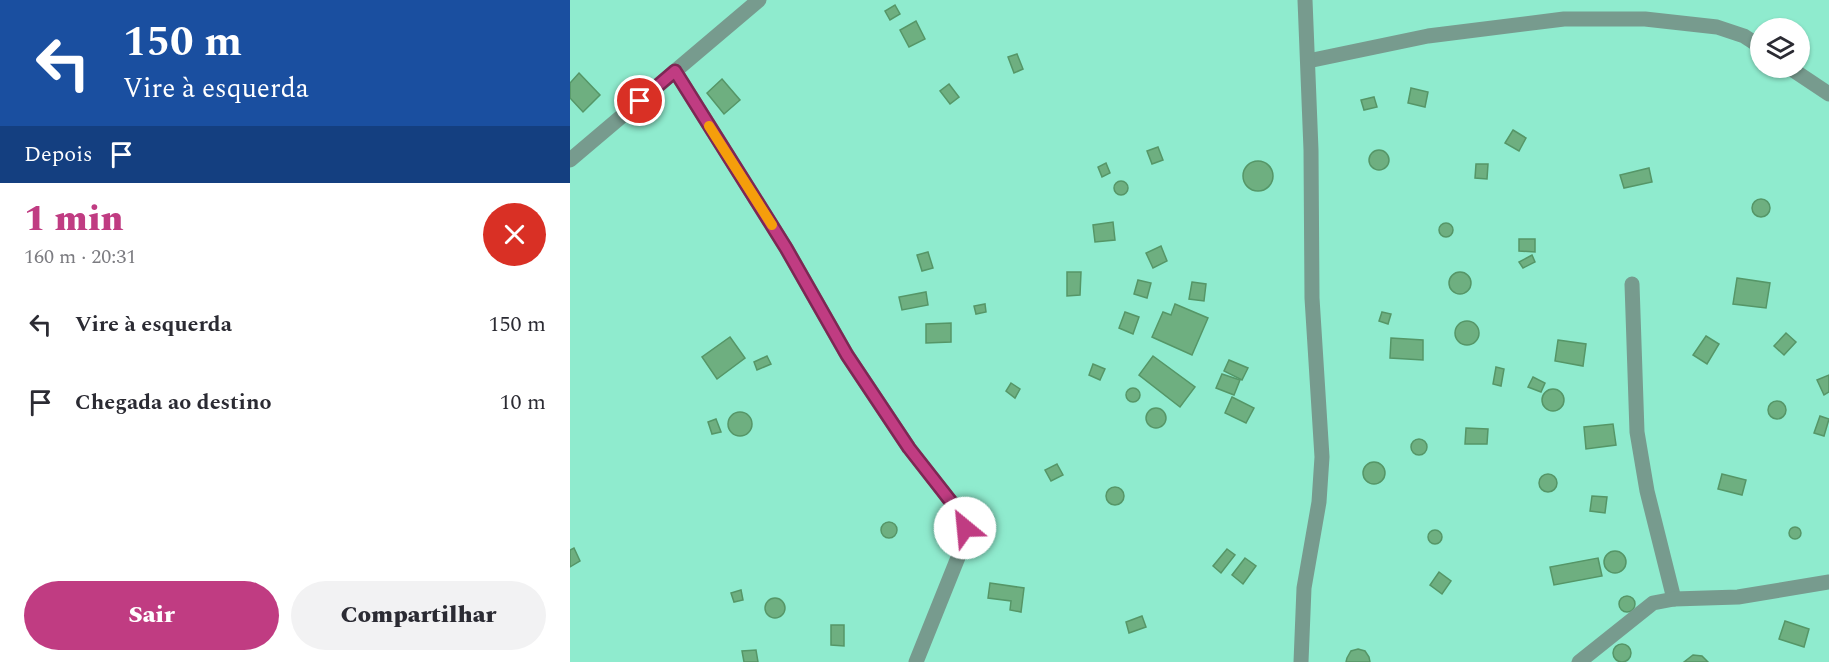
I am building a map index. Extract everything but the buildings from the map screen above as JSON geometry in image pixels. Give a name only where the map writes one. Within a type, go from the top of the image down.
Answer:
[{"type":"street","points":[[570,160],[759,0]]},
{"type":"street","points":[[1301,662],[1304,588],[1319,502],[1322,457],[1312,298],[1311,150],[1305,0]]},
{"type":"street","points":[[1308,62],[1428,36],[1564,19],[1645,19],[1717,27],[1750,40]]},
{"type":"street","points":[[675,71],[786,248],[847,355],[909,448],[963,517],[965,528],[963,544],[916,662]]},
{"type":"street","points":[[1806,78],[1829,94]]},
{"type":"street","points":[[1632,284],[1637,432],[1647,491],[1674,599]]},
{"type":"street","points":[[1579,662],[1653,603],[1674,599],[1738,597],[1829,582]]},
{"type":"slow traffic","points":[[709,126],[772,225]]},
{"type":"route","points":[[640,101],[675,71],[786,248],[847,355],[909,448],[963,517],[965,528]]}]
